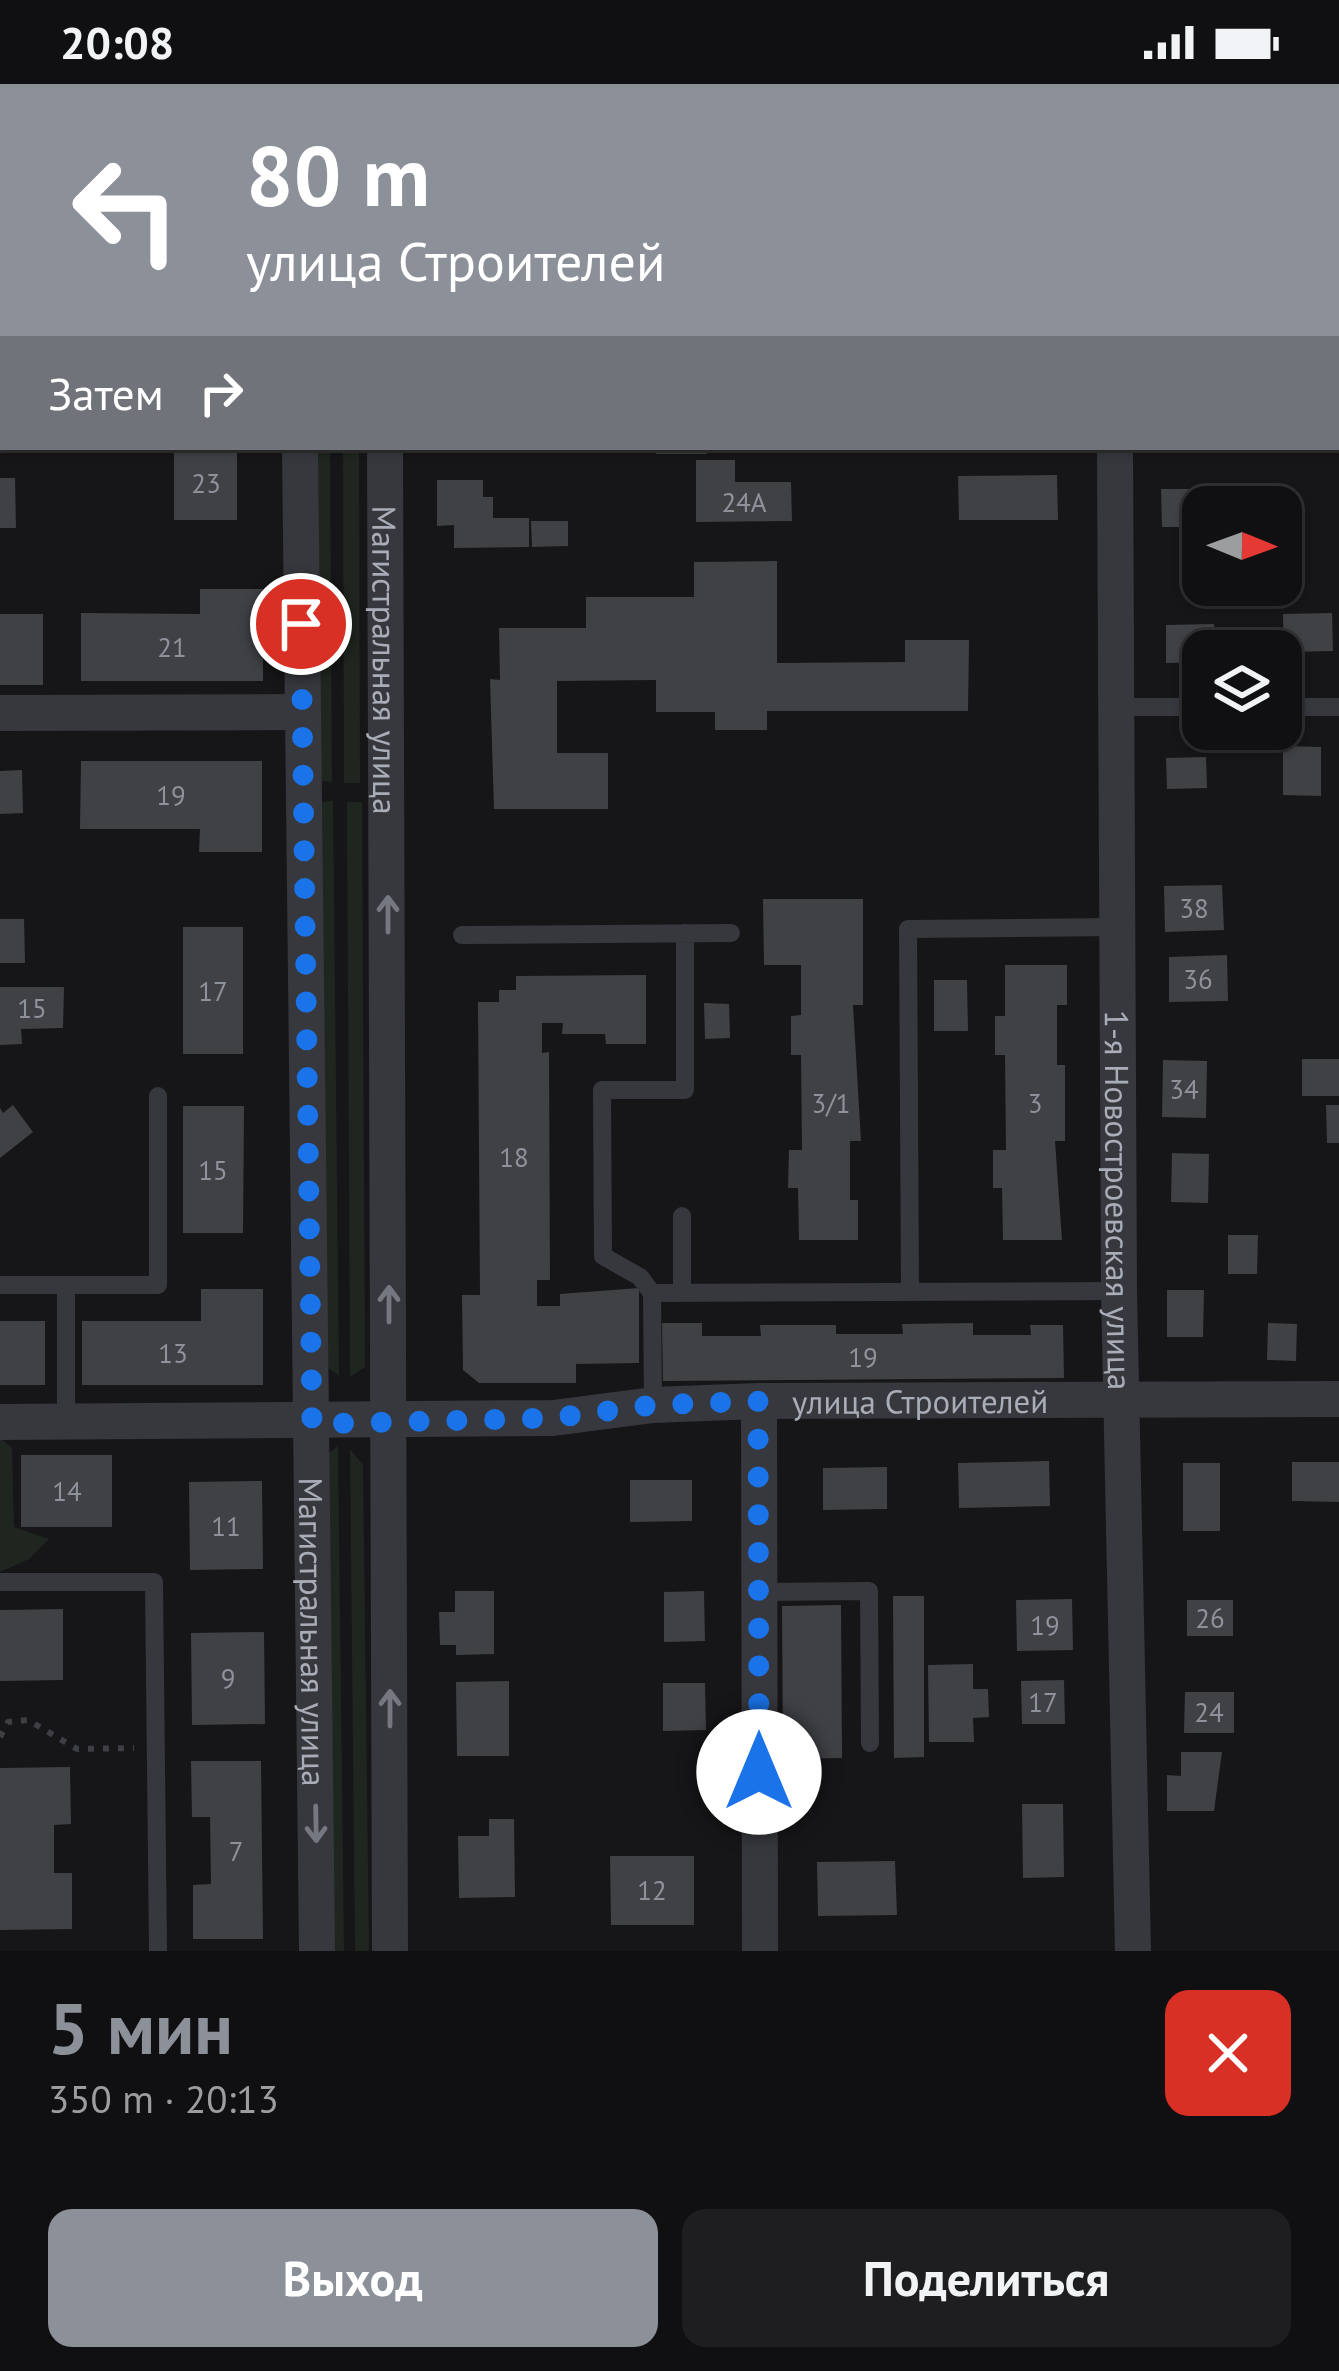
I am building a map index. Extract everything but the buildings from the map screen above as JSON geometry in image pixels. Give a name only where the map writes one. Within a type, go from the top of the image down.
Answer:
[{"type":"street","name":"Магистральная улица","points":[[300,450],[317,1951]]},
{"type":"street","name":"Магистральная улица","points":[[385,450],[391,1951]]},
{"type":"street","name":"1-я Новостроевская улица","points":[[1115,450],[1119,1291],[1133,1951]]},
{"type":"street","points":[[0,713],[302,712]]},
{"type":"street","name":"улица Строителей","points":[[0,1422],[312,1424],[553,1418],[653,1405],[758,1401],[1339,1400]]},
{"type":"street","points":[[758,1401],[760,1951]]},
{"type":"lane","points":[[1118,706],[1182,706]]},
{"type":"lane","points":[[1302,706],[1339,706]]},
{"type":"lane","points":[[910,1292],[908,928],[1118,927]]},
{"type":"lane","points":[[653,1405],[652,1294],[640,1277],[603,1256],[602,1090],[685,1090],[685,933]]},
{"type":"lane","points":[[462,934],[731,933]]},
{"type":"lane","points":[[0,1286],[158,1286],[158,1096]]},
{"type":"lane","points":[[682,1216],[682,1293]]},
{"type":"lane","points":[[66,1286],[66,1421]]},
{"type":"lane","points":[[652,1294],[1119,1291]]},
{"type":"lane","points":[[0,1582],[154,1582],[158,1951]]},
{"type":"lane","points":[[758,1592],[869,1591],[870,1743]]},
{"type":"path","points":[[0,1737],[8,1722],[28,1720],[77,1749],[155,1746]]},
{"type":"shaded area","points":[[318,450],[330,450],[332,782],[321,781]]},
{"type":"shaded area","points":[[343,450],[359,450],[360,783],[344,783]]},
{"type":"shaded area","points":[[333,801],[339,1376],[326,1366],[322,802]]},
{"type":"shaded area","points":[[347,802],[362,802],[365,1367],[350,1377]]},
{"type":"shaded area","points":[[0,1438],[12,1448],[14,1527],[49,1539],[29,1559],[0,1572]]},
{"type":"shaded area","points":[[338,1446],[344,1951],[334,1951],[329,1453]]},
{"type":"shaded area","points":[[350,1449],[363,1465],[369,1951],[355,1951]]},
{"type":"route","points":[[301,624],[312,1424],[553,1418],[653,1405],[758,1401],[759,1772]]}]
